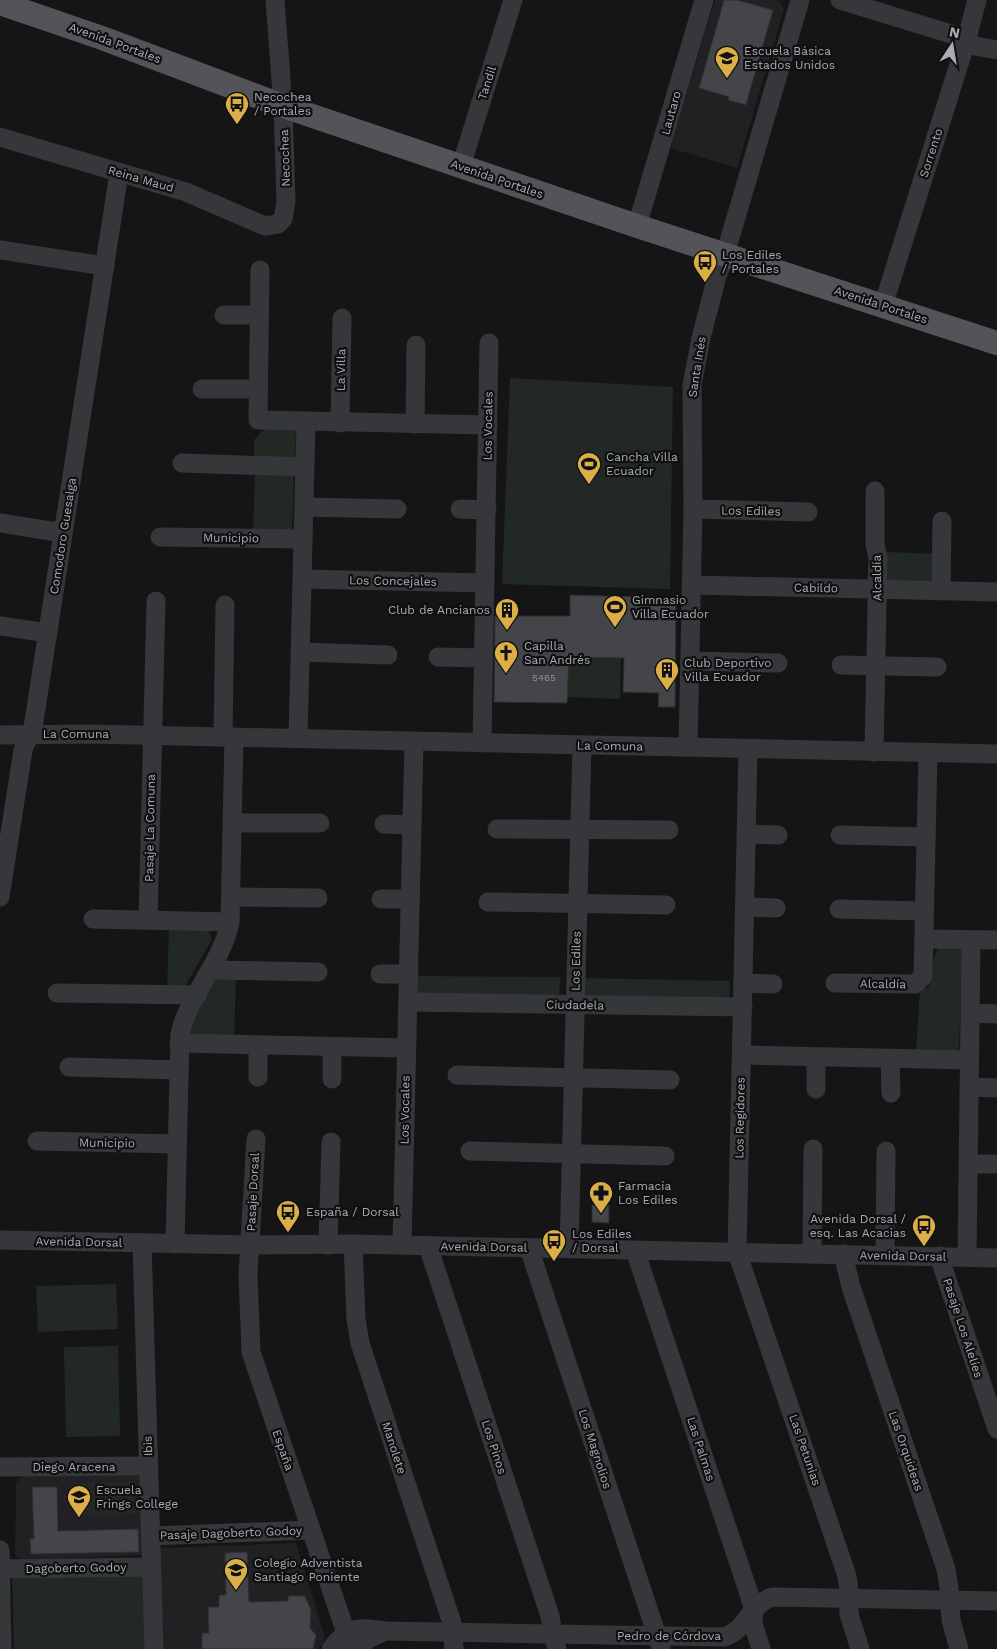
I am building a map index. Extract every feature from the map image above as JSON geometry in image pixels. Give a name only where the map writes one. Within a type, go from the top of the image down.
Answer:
[{"type":"main road","name":"Avenida Portales","points":[[8,3],[283,106],[638,226],[997,343]]},
{"type":"street","name":"Necochea","points":[[275,0],[283,106],[286,201],[284,219],[278,224]]},
{"type":"street","name":"Tandil","points":[[461,166],[513,0]]},
{"type":"street","name":"Lautaro","points":[[638,226],[704,0]]},
{"type":"street","name":"Santa Inés","points":[[688,747],[692,585],[693,378],[700,338],[717,276],[726,255],[800,0]]},
{"type":"street","points":[[840,0],[951,34],[975,46],[997,50]]},
{"type":"street","name":"Sorrento","points":[[883,306],[966,42],[977,0]]},
{"type":"street","name":"Reina Maud","points":[[0,137],[186,192],[264,226],[278,224]]},
{"type":"street","name":"Comodoro Guesalga","points":[[0,897],[23,750],[32,734],[120,173]]},
{"type":"street","points":[[0,250],[105,266]]},
{"type":"street","points":[[260,270],[258,420],[488,425]]},
{"type":"street","points":[[224,314],[259,315]]},
{"type":"street","name":"La Villa","points":[[340,423],[342,318]]},
{"type":"street","name":"Los Vocales","points":[[482,743],[490,342]]},
{"type":"street","points":[[415,424],[416,345]]},
{"type":"street","points":[[202,389],[258,389]]},
{"type":"street","points":[[298,738],[306,422]]},
{"type":"street","points":[[182,463],[305,466]]},
{"type":"street","name":"Alcaldía","points":[[874,752],[878,589],[878,558],[875,544],[875,491]]},
{"type":"street","points":[[304,507],[397,509]]},
{"type":"street","name":"Los Ediles","points":[[693,509],[808,512]]},
{"type":"street","points":[[460,510],[486,510]]},
{"type":"street","points":[[941,590],[942,522]]},
{"type":"street","points":[[0,523],[63,533]]},
{"type":"street","name":"Municipio","points":[[160,537],[303,539]]},
{"type":"street","name":"Los Concejales","points":[[302,579],[485,583]]},
{"type":"street","name":"Cabildo","points":[[692,585],[997,592]]},
{"type":"street","points":[[153,735],[156,600]]},
{"type":"street","points":[[175,1244],[179,1043],[185,1018],[226,939],[230,922],[232,822],[225,605]]},
{"type":"street","points":[[0,626],[48,633]]},
{"type":"street","points":[[300,652],[388,655]]},
{"type":"street","points":[[438,657],[484,658]]},
{"type":"street","points":[[690,661],[778,662]]},
{"type":"street","points":[[841,665],[937,667]]},
{"type":"street","name":"La Comuna","points":[[0,735],[153,735],[997,754]]},
{"type":"street","name":"Pasaje La Comuna","points":[[148,920],[153,735]]},
{"type":"street","name":"Los Vocales","points":[[402,1245],[414,741]]},
{"type":"street","name":"Los Ediles","points":[[569,1249],[582,745]]},
{"type":"street","name":"Los Regidores","points":[[737,1252],[748,749]]},
{"type":"street","name":"Alcaldía","points":[[835,983],[915,984],[923,976],[928,753]]},
{"type":"street","points":[[232,822],[320,823]]},
{"type":"street","points":[[384,824],[412,826]]},
{"type":"street","points":[[497,829],[669,830]]},
{"type":"street","points":[[746,834],[778,835]]},
{"type":"street","points":[[840,835],[926,836]]},
{"type":"street","points":[[231,897],[318,898]]},
{"type":"street","points":[[381,899],[410,899]]},
{"type":"street","points":[[488,902],[666,905]]},
{"type":"street","points":[[745,907],[776,908]]},
{"type":"street","points":[[839,909],[924,911]]},
{"type":"street","points":[[93,919],[230,922]]},
{"type":"street","points":[[924,939],[997,940]]},
{"type":"street","points":[[967,1257],[971,940]]},
{"type":"street","points":[[210,970],[318,972]]},
{"type":"street","points":[[380,974],[409,974]]},
{"type":"street","points":[[743,983],[773,984]]},
{"type":"street","points":[[57,993],[197,995]]},
{"type":"street","name":"Ciudadela","points":[[408,1002],[743,1007]]},
{"type":"street","points":[[970,1013],[997,1014]]},
{"type":"street","points":[[179,1043],[407,1048]]},
{"type":"street","points":[[258,1045],[258,1077]]},
{"type":"street","points":[[332,1047],[332,1079]]},
{"type":"street","points":[[742,1055],[969,1060]]},
{"type":"street","points":[[816,1057],[816,1089]]},
{"type":"street","points":[[890,1059],[891,1092]]},
{"type":"street","points":[[68,1067],[179,1070]]},
{"type":"street","points":[[457,1075],[670,1080]]},
{"type":"street","points":[[969,1088],[997,1088]]},
{"type":"street","name":"Pasaje Dorsal","points":[[251,1246],[256,1139]]},
{"type":"street","name":"Municipio","points":[[37,1141],[177,1144]]},
{"type":"street","points":[[328,1244],[331,1142]]},
{"type":"street","points":[[812,1254],[814,1149]]},
{"type":"street","points":[[470,1151],[665,1156]]},
{"type":"street","points":[[885,1255],[886,1151]]},
{"type":"street","points":[[968,1164],[997,1164]]},
{"type":"street","name":"Avenida Dorsal","points":[[0,1240],[251,1246],[354,1244],[997,1258]]},
{"type":"street","name":"Ibis","points":[[142,1243],[154,1649]]},
{"type":"street","name":"Manolete","points":[[354,1244],[356,1318],[360,1343],[449,1614],[453,1640]]},
{"type":"street","name":"España","points":[[251,1246],[248,1275],[251,1352],[347,1641]]},
{"type":"street","name":"Los Pinos","points":[[428,1246],[550,1616],[555,1642]]},
{"type":"street","name":"Los Magnolios","points":[[529,1248],[659,1643]]},
{"type":"street","name":"Las Palmas","points":[[635,1250],[754,1609],[753,1623],[761,1649]]},
{"type":"street","name":"Las Petunias","points":[[737,1252],[847,1576],[849,1614],[860,1649]]},
{"type":"street","name":"Las Orquídeas","points":[[843,1254],[851,1288],[946,1569],[950,1588],[952,1628],[959,1649]]},
{"type":"street","name":"Pasaje Los Alelíes","points":[[939,1256],[997,1429]]},
{"type":"street","name":"Diego Aracena","points":[[0,1467],[149,1466]]},
{"type":"street","name":"Pasaje Dagoberto Godoy","points":[[151,1536],[311,1530]]},
{"type":"street","points":[[0,1550],[2,1649]]},
{"type":"street","name":"Dagoberto Godoy","points":[[0,1569],[152,1567]]},
{"type":"street","name":"Pedro de Córdova","points":[[347,1641],[354,1629],[364,1628],[453,1640],[659,1643],[730,1636],[754,1609],[765,1599],[772,1597],[997,1601]]},
{"type":"street","points":[[358,1649],[373,1636],[385,1631]]},
{"type":"street","points":[[331,1649],[347,1641]]},
{"type":"shaded area","name":"Escuela Básica Estados Unidos","points":[[715,0],[775,0],[779,1],[784,9],[737,168],[670,148]]},
{"type":"shaded area","name":"Cancha Villa Ecuador","points":[[510,378],[673,387],[670,589],[502,584]]},
{"type":"shaded area","points":[[267,426],[296,426],[295,461],[254,459],[254,440]]},
{"type":"shaded area","points":[[255,470],[294,472],[292,537],[253,536]]},
{"type":"shaded area","points":[[886,552],[939,554],[938,586],[885,584]]},
{"type":"shaded area","points":[[569,657],[621,658],[620,699],[567,697]]},
{"type":"shaded area","points":[[169,926],[207,927],[212,939],[183,990],[167,990]]},
{"type":"shaded area","points":[[962,943],[959,1053],[916,1051],[920,989],[929,987],[928,975],[938,947]]},
{"type":"shaded area","points":[[216,975],[236,976],[234,1040],[190,1039],[187,1031]]},
{"type":"shaded area","points":[[415,976],[560,977],[559,999],[415,998]]},
{"type":"shaded area","points":[[583,978],[730,981],[729,1004],[582,1000]]},
{"type":"shaded area","points":[[116,1284],[118,1329],[38,1332],[36,1286]]},
{"type":"shaded area","points":[[118,1346],[120,1436],[66,1437],[64,1347]]},
{"type":"shaded area","name":"Escuela Frings College","points":[[23,1476],[141,1476],[143,1555],[22,1560],[15,1554],[16,1483]]},
{"type":"shaded area","points":[[135,1481],[136,1514],[79,1516],[78,1483]]},
{"type":"shaded area","name":"Colegio Adventista Santiago Poniente","points":[[296,1543],[324,1634],[323,1643],[318,1649],[161,1649],[160,1548]]},
{"type":"shaded area","points":[[147,1573],[149,1649],[14,1649],[12,1577]]},
{"type":"building","points":[[724,0],[737,0],[773,10],[746,105],[728,100],[729,97],[699,88]]},
{"type":"building","points":[[570,595],[676,598],[675,707],[658,707],[659,693],[623,692],[624,658],[569,657],[567,703],[494,702],[495,616],[570,616]]},
{"type":"building","name":"Farmacia Los Ediles","points":[[592,1205],[609,1205],[609,1223],[592,1222]]},
{"type":"building","points":[[32,1487],[57,1487],[58,1531],[138,1529],[139,1552],[31,1554],[30,1539],[34,1539]]},
{"type":"building","points":[[247,1552],[249,1602],[288,1601],[288,1596],[305,1596],[311,1610],[310,1628],[316,1635],[313,1649],[202,1649],[202,1633],[209,1633],[208,1607],[219,1607],[219,1595],[226,1595],[225,1553]]},
{"type":"place","name":"Escuela Básica Estados Unidos","points":[[727,79]]},
{"type":"place","name":"Necochea / Portales","points":[[237,125]]},
{"type":"place","name":"Los Ediles / Portales","points":[[705,283]]},
{"type":"place","name":"Cancha Villa Ecuador","points":[[589,485]]},
{"type":"place","name":"Gimnasio Villa Ecuador","points":[[615,628]]},
{"type":"place","name":"Club de Ancianos","points":[[507,631]]},
{"type":"place","name":"Capilla San Andrés","points":[[506,674]]},
{"type":"place","name":"Club Deportivo Villa Ecuador","points":[[667,691]]},
{"type":"place","name":"Farmacia Los Ediles","points":[[601,1214]]},
{"type":"place","name":"España / Dorsal","points":[[288,1233]]},
{"type":"place","name":"Avenida Dorsal / esq. Las Acacias","points":[[924,1247]]},
{"type":"place","name":"Los Ediles / Dorsal","points":[[554,1262]]},
{"type":"place","name":"Escuela Frings College","points":[[79,1518]]},
{"type":"place","name":"Colegio Adventista Santiago Poniente","points":[[236,1591]]}]
